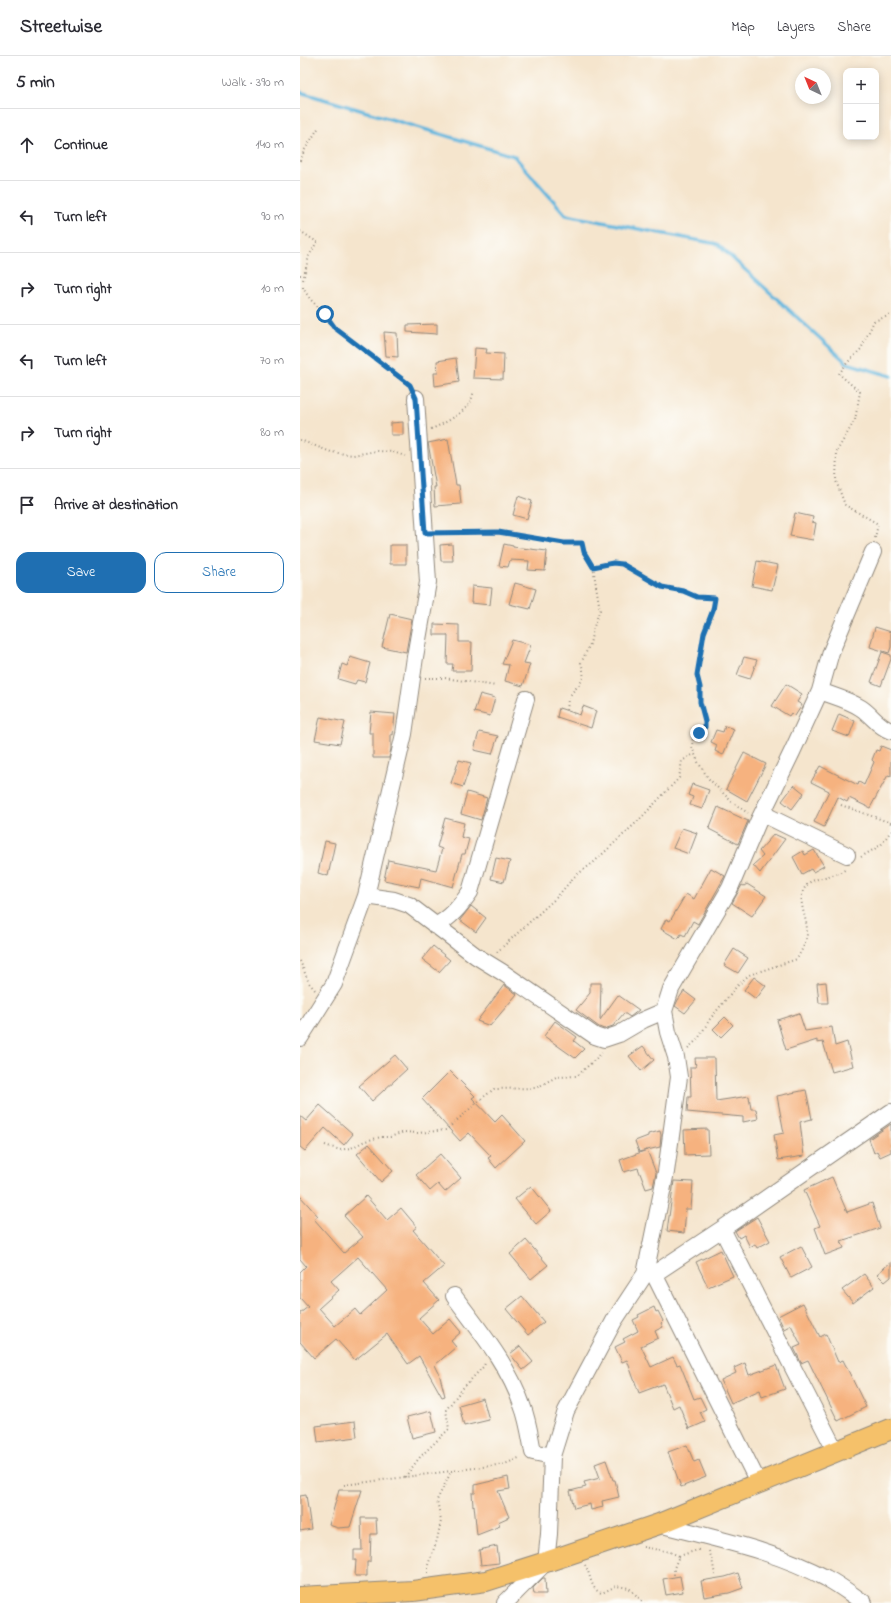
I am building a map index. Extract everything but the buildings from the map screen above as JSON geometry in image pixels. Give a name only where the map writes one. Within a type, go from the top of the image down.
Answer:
[{"type":"main road","points":[[304,1599],[413,1591],[486,1581],[659,1524],[758,1482],[891,1429]]},
{"type":"street","points":[[300,1038],[334,984],[366,896],[404,734],[428,582],[416,398]]},
{"type":"street","points":[[758,1482],[649,1274],[666,1172],[679,1077],[676,1057],[668,1032],[664,1011],[671,989],[730,888],[820,691],[831,652],[873,552]]},
{"type":"street","points":[[820,691],[860,707],[879,725],[891,730]]},
{"type":"street","points":[[435,926],[446,920],[460,906],[470,892],[526,699]]},
{"type":"street","points":[[761,818],[849,859]]},
{"type":"street","points":[[366,896],[394,900],[409,905],[435,926],[486,962],[509,976],[595,1036],[604,1039],[619,1034],[643,1020],[664,1011]]},
{"type":"street","points":[[505,1603],[546,1562],[550,1534],[552,1456],[566,1411],[614,1320],[649,1274],[722,1229],[891,1112]]},
{"type":"street","points":[[722,1229],[836,1452]]},
{"type":"street","points":[[454,1296],[491,1347],[512,1380],[522,1403],[528,1424],[533,1452],[552,1456]]},
{"type":"street","points":[[659,1524],[758,1550],[791,1561],[827,1578],[864,1603]]},
{"type":"path","points":[[300,161],[304,151],[319,127]]},
{"type":"path","points":[[300,231],[317,242],[309,256],[303,280],[303,288],[310,299],[325,314],[335,328],[379,363],[410,385],[416,398]]},
{"type":"path","points":[[873,552],[878,524],[845,505],[836,481],[837,451],[855,420],[860,392],[839,374],[861,349],[874,321],[891,315]]},
{"type":"path","points":[[418,433],[438,427],[458,414],[471,402],[474,391]]},
{"type":"path","points":[[300,440],[331,452],[353,455],[377,451],[392,452],[405,456]]},
{"type":"path","points":[[425,533],[498,532],[564,543],[582,543],[584,552],[593,567],[600,610],[593,629],[590,644],[581,662],[584,670],[584,679],[568,699],[567,710]]},
{"type":"path","points":[[593,567],[613,563],[622,564],[662,587],[683,591],[697,597],[715,598],[713,610],[704,633],[697,675],[705,727],[693,737],[692,747],[708,778],[733,803],[761,818]]},
{"type":"path","points":[[412,678],[445,678],[496,686]]},
{"type":"path","points":[[486,962],[557,897],[574,876],[594,862],[617,841],[679,778],[682,761],[695,754]]},
{"type":"path","points":[[841,805],[891,823]]},
{"type":"path","points":[[676,1057],[698,1039],[714,1013],[748,975],[797,959],[804,946],[807,933],[801,903],[803,890],[810,882],[844,870],[849,859],[881,845],[891,831]]},
{"type":"path","points":[[300,961],[309,983],[324,999]]},
{"type":"path","points":[[325,1145],[340,1150],[351,1148],[365,1141],[381,1137],[390,1137],[404,1132],[418,1133],[446,1130],[480,1099],[494,1089],[536,1088],[556,1077],[577,1076],[604,1051],[604,1039]]},
{"type":"path","points":[[405,1477],[420,1457],[449,1429],[446,1410],[462,1388],[484,1366],[491,1347]]},
{"type":"path","points":[[344,1485],[506,1464],[533,1452]]},
{"type":"path","points":[[429,1589],[428,1565],[442,1521],[437,1500],[451,1471]]},
{"type":"path","points":[[638,1546],[670,1552],[679,1556],[702,1549]]},
{"type":"path","points":[[708,1551],[712,1559],[715,1574]]},
{"type":"path","points":[[674,1576],[674,1568],[679,1556]]},
{"type":"waterway","points":[[300,92],[514,156],[566,215],[717,244],[847,363],[891,376]]},
{"type":"route","points":[[325,314],[335,328],[379,363],[410,385],[416,398],[425,533],[498,532],[564,543],[582,543],[584,552],[593,567],[613,563],[622,564],[662,587],[683,591],[697,597],[715,598],[713,610],[704,633],[697,675],[700,687],[700,702],[705,721],[705,727],[699,733]]}]
